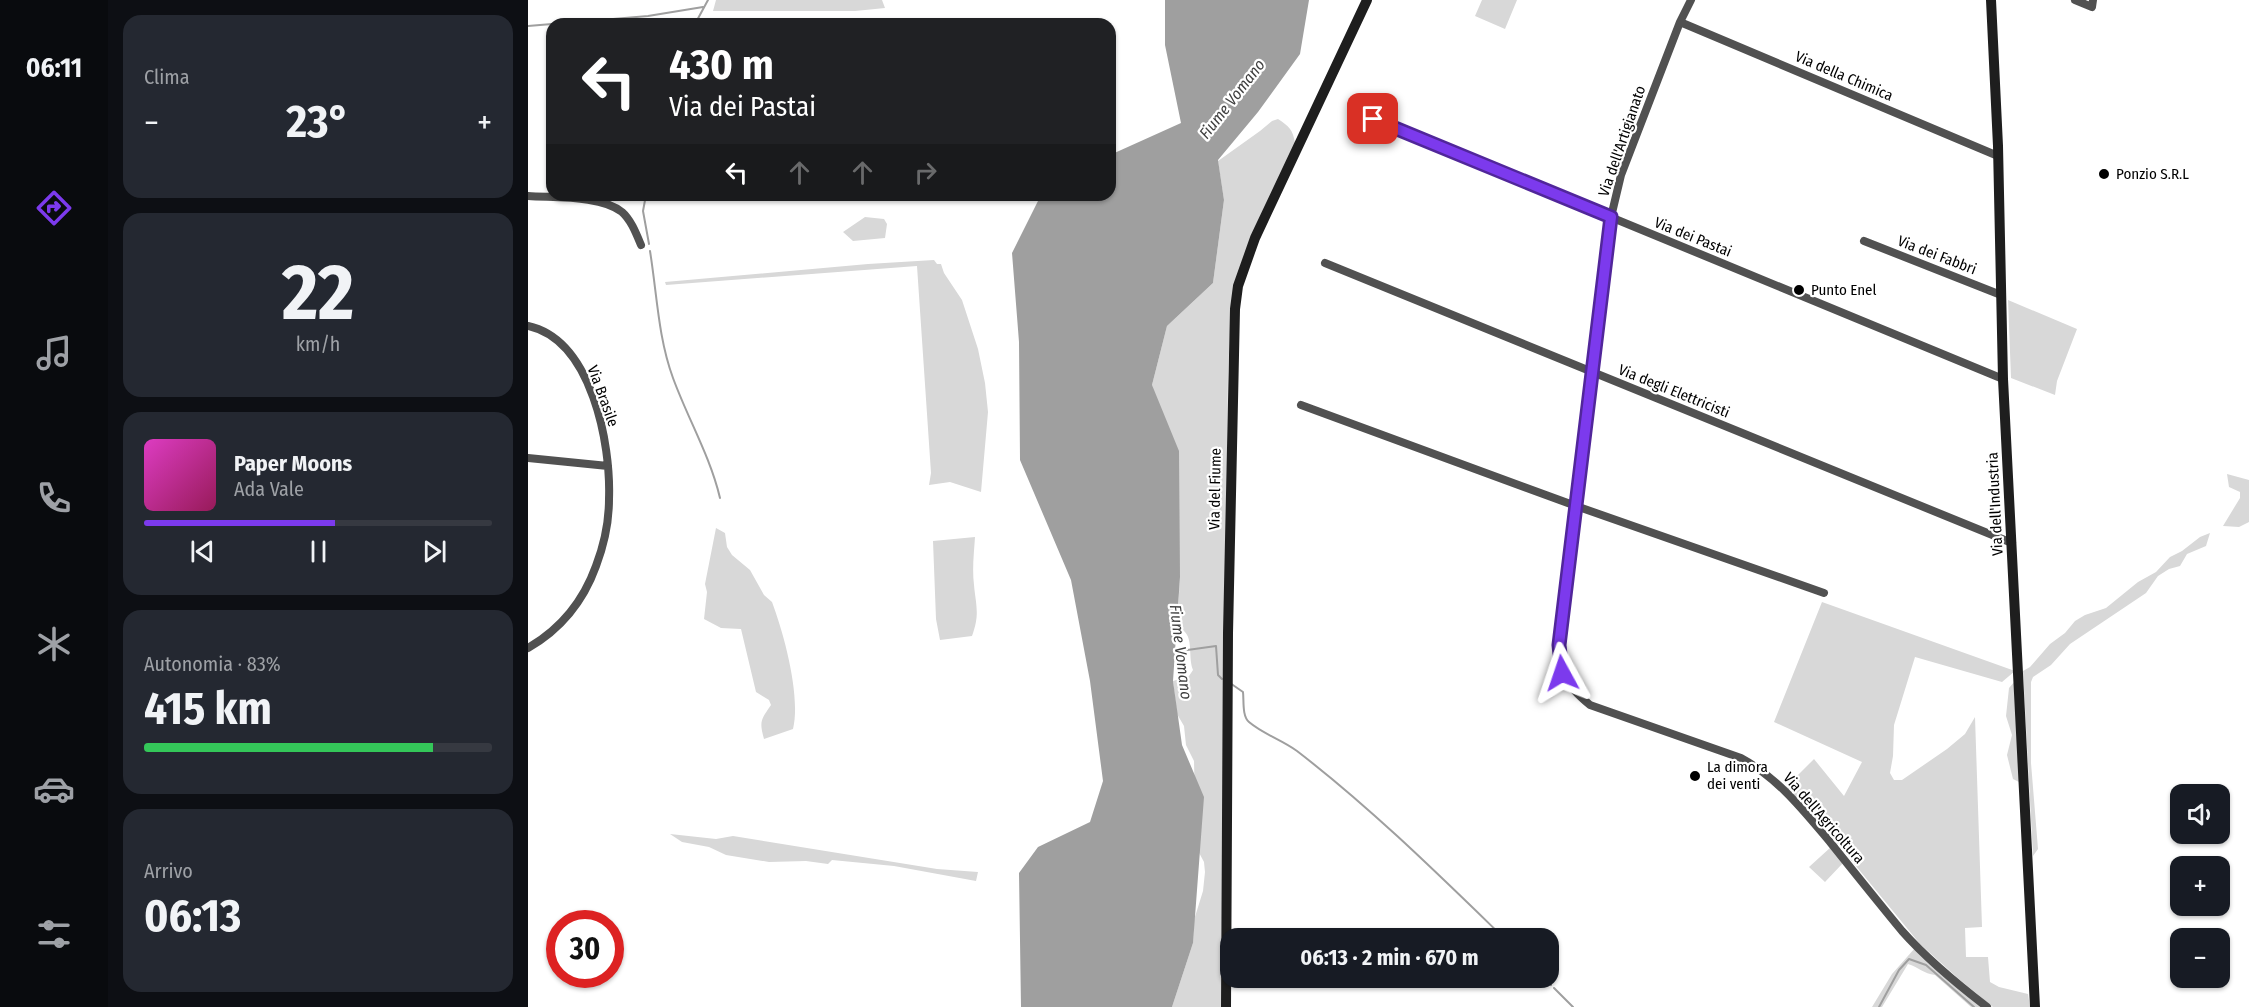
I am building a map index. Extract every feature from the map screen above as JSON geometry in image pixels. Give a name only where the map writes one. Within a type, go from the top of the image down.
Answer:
[{"type":"street","name":"Via del Fiume","points":[[1226,1007],[1228,645],[1235,309],[1238,286],[1255,238],[1367,0]]},
{"type":"street","name":"Via dell'Artigianato","points":[[1571,689],[1562,673],[1559,645],[1611,217],[1621,175],[1680,22],[1691,0]]},
{"type":"street","name":"Via dell'Industria","points":[[1991,0],[1998,156],[2003,379],[2035,1007]]},
{"type":"street","points":[[2075,0],[2092,7],[2093,0]]},
{"type":"street","name":"Via della Chimica","points":[[1680,22],[1998,156]]},
{"type":"street","name":"Via dei Pastai","points":[[1373,119],[2003,379]]},
{"type":"street","points":[[528,196],[546,197]]},
{"type":"street","points":[[589,201],[612,206],[629,220],[641,245]]},
{"type":"street","name":"Via dei Fabbri","points":[[1864,241],[2001,295]]},
{"type":"street","name":"Via degli Elettricisti","points":[[1325,262],[2012,543]]},
{"type":"street","name":"Via Brasile","points":[[528,326],[546,332],[559,340],[579,367],[590,390],[602,429],[608,466],[608,520],[594,573],[580,601],[566,619],[528,648]]},
{"type":"street","points":[[1301,405],[1576,506],[1824,593]]},
{"type":"street","points":[[528,458],[608,466]]},
{"type":"street","name":"Via dell'Agricoltura","points":[[1571,689],[1590,705],[1741,758],[1758,767],[1780,785],[1805,812],[1904,932],[1933,962],[1987,1007]]},
{"type":"shaded area","points":[[716,0],[882,0],[885,8],[855,11],[713,11]]},
{"type":"shaded area","points":[[1482,0],[1517,0],[1505,29],[1475,16]]},
{"type":"shaded area","points":[[1278,119],[1285,124],[1290,129],[1295,143],[1231,312],[1228,372],[1222,928],[1220,928],[1221,1007],[1172,1007],[1193,943],[1194,920],[1203,891],[1205,872],[1204,862],[1196,847],[1194,761],[1186,745],[1184,726],[1177,714],[1173,681],[1189,676],[1193,670],[1189,639],[1183,630],[1177,627],[1180,577],[1152,385],[1167,326],[1213,283],[1224,200],[1218,161],[1272,121]]},
{"type":"shaded area","points":[[865,217],[884,219],[887,224],[885,238],[853,241],[843,232]]},
{"type":"shaded area","points":[[934,260],[937,264],[941,264],[944,273],[962,300],[978,349],[985,383],[988,412],[981,492],[950,482],[929,485],[931,473],[917,266],[666,285],[665,282],[868,264]]},
{"type":"shaded area","points":[[2008,300],[2077,329],[2057,381],[2055,395],[2011,378]]},
{"type":"shaded area","points":[[2227,474],[2249,480],[2249,522],[2239,527],[2223,526],[2240,498],[2240,492],[2229,487]]},
{"type":"shaded area","points":[[716,528],[725,533],[727,547],[732,555],[750,570],[764,595],[772,602],[790,665],[795,700],[793,729],[764,739],[762,721],[771,705],[769,700],[756,692],[741,629],[721,628],[704,619],[707,592],[705,584]]},
{"type":"shaded area","points":[[2210,533],[2206,546],[2187,554],[2180,566],[2169,569],[2158,576],[2146,593],[2070,644],[2051,665],[2033,677],[2031,682],[2031,763],[2038,849],[2033,856],[2023,671],[2030,667],[2075,621],[2106,608],[2138,582],[2156,572],[2170,557]]},
{"type":"shaded area","points":[[975,537],[973,573],[977,616],[972,636],[940,640],[936,619],[933,541]]},
{"type":"shaded area","points":[[1822,602],[2015,671],[2002,682],[1915,657],[1894,725],[1890,773],[1894,780],[1902,780],[1965,734],[1975,717],[1982,927],[1965,928],[1966,957],[1988,957],[1990,982],[1999,987],[2028,994],[2030,1007],[1993,1007],[1920,944],[1828,832],[1786,787],[1814,759],[1844,796],[1862,762],[1774,722]]},
{"type":"shaded area","points":[[2015,681],[2021,783],[2013,779],[2007,755],[2012,735],[2006,716],[2009,688]]},
{"type":"shaded area","points":[[670,834],[716,839],[733,836],[937,869],[978,872],[976,881],[894,866],[832,860],[828,864],[806,861],[769,862],[726,855],[709,847],[682,842]]},
{"type":"shaded area","points":[[1831,847],[1843,863],[1825,882],[1809,867]]},
{"type":"shaded area","points":[[1915,948],[1985,1007],[1971,1007],[1935,975],[1908,964],[1882,1007],[1872,1007],[1892,974]]},
{"type":"water","name":"Fiume Vomano","points":[[1165,0],[1309,0],[1300,54],[1258,112],[1218,160],[1224,200],[1213,283],[1167,326],[1152,385],[1179,451],[1180,577],[1173,681],[1182,745],[1204,797],[1193,943],[1172,1007],[1021,1007],[1019,873],[1038,847],[1090,822],[1103,781],[1090,681],[1071,580],[1020,460],[1019,342],[1012,253],[1038,201],[1116,201],[1116,152],[1181,123],[1165,45]]},
{"type":"waterway","points":[[698,18],[708,0]]},
{"type":"waterway","points":[[625,18],[703,7]]},
{"type":"waterway","points":[[528,26],[546,24]]},
{"type":"waterway","points":[[645,201],[643,211],[649,244]]},
{"type":"waterway","points":[[650,251],[661,331],[668,363],[711,467],[720,498]]},
{"type":"waterway","name":"Fiume Vomano","points":[[1173,652],[1216,646],[1218,675],[1222,679]]},
{"type":"waterway","points":[[1230,683],[1243,692],[1244,712],[1249,722],[1297,751],[1351,795],[1494,928]]},
{"type":"waterway","points":[[1879,1007],[1899,970],[1909,959],[1926,965],[1974,1007]]},
{"type":"waterway","points":[[1554,988],[1573,1007]]},
{"type":"place","name":"Ponzio S.R.L","points":[[2104,174]]},
{"type":"place","name":"Punto Enel","points":[[1799,290]]},
{"type":"place","name":"La dimora dei venti","points":[[1695,776]]},
{"type":"route","points":[[1373,119],[1611,217],[1559,645],[1562,673]]}]
